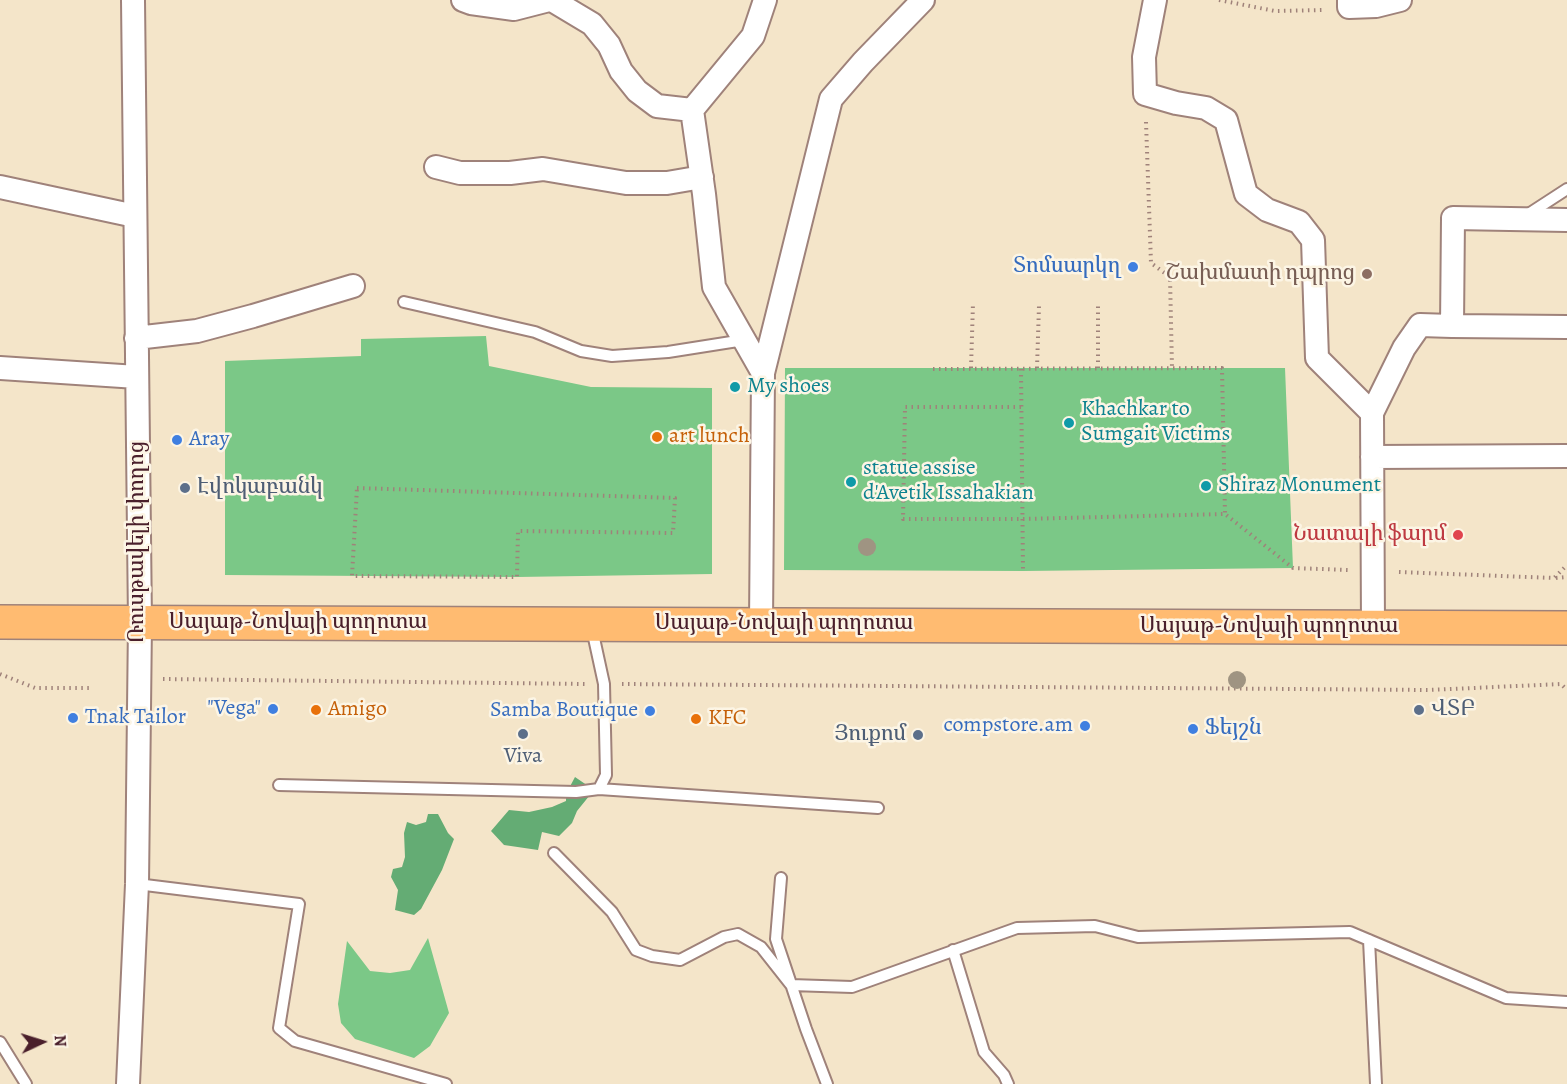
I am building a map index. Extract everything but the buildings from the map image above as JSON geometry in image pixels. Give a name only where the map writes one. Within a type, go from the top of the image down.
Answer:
[{"type":"highway","name":"Սայաթ-Նովայի պողոտա","points":[[0,622],[1567,628]]},
{"type":"street","name":"Ռուսթավելի փողոց","points":[[128,1084],[137,885],[140,622],[133,0]]},
{"type":"street","points":[[463,0],[514,9],[550,0],[592,24],[609,45],[621,71],[637,91],[657,106],[692,110]]},
{"type":"street","points":[[763,373],[714,287],[692,110],[753,36],[765,0]]},
{"type":"street","points":[[761,624],[763,373],[831,99],[923,0]]},
{"type":"street","points":[[1155,0],[1144,57],[1145,94],[1176,103],[1206,108],[1226,120],[1246,194],[1267,210],[1299,222],[1313,240],[1317,358],[1372,413]]},
{"type":"street","points":[[1349,4],[1376,6],[1400,0]]},
{"type":"street","points":[[436,167],[460,173],[543,169],[626,183],[668,183],[702,177]]},
{"type":"street","points":[[0,187],[135,216]]},
{"type":"street","points":[[1452,326],[1453,218],[1567,220]]},
{"type":"street","points":[[136,338],[197,330],[353,286]]},
{"type":"street","points":[[1373,628],[1372,413],[1404,348],[1420,325],[1567,327]]},
{"type":"street","points":[[0,368],[137,377]]},
{"type":"street","points":[[1372,457],[1567,456]]},
{"type":"lane","points":[[1519,220],[1567,189]]},
{"type":"lane","points":[[404,302],[535,332],[581,351],[612,356],[668,352],[744,340]]},
{"type":"lane","points":[[590,623],[604,684],[606,775],[599,789]]},
{"type":"lane","points":[[279,785],[576,792],[599,789],[878,808]]},
{"type":"lane","points":[[554,854],[612,912],[636,950],[652,956],[680,960],[724,937],[738,934],[761,947],[791,985],[852,987],[1017,928],[1095,926],[1138,937],[1350,932],[1506,998],[1567,1002]]},
{"type":"lane","points":[[781,878],[776,939],[827,1084]]},
{"type":"lane","points":[[137,885],[299,904],[279,1028],[295,1041],[446,1084]]},
{"type":"lane","points":[[1369,940],[1376,1084]]},
{"type":"lane","points":[[953,950],[984,1052],[1004,1075],[1008,1084]]},
{"type":"lane","points":[[0,1042],[26,1084]]},
{"type":"path","points":[[1219,0],[1275,11],[1308,12]]},
{"type":"path","points":[[1145,94],[1151,263],[1170,277],[1172,368]]},
{"type":"path","points":[[970,369],[973,303]]},
{"type":"path","points":[[1098,305],[1098,368]]},
{"type":"path","points":[[1037,368],[1039,306]]},
{"type":"path","points":[[933,369],[1222,368],[1225,514]]},
{"type":"path","points":[[1021,369],[1023,571]]},
{"type":"path","points":[[1021,407],[905,407],[903,519],[1022,519],[1225,514],[1293,567],[1567,578]]},
{"type":"path","points":[[357,488],[675,498],[673,533],[518,531],[517,577],[352,576],[357,488]]},
{"type":"path","points":[[1554,578],[1567,567]]},
{"type":"path","points":[[0,674],[35,688],[92,688]]},
{"type":"path","points":[[156,686],[163,679],[1417,690],[1567,684]]},
{"type":"path","points":[[1561,684],[1567,690]]},
{"type":"green space","points":[[486,336],[489,366],[591,387],[712,388],[712,574],[517,577],[225,575],[225,361],[361,356],[361,339]]},
{"type":"green space","points":[[785,368],[1285,368],[1293,568],[1023,571],[784,570]]},
{"type":"green space","points":[[575,777],[594,790],[577,811],[572,823],[559,836],[542,832],[538,850],[504,845],[491,831],[509,810],[529,812],[566,801],[566,794]]},
{"type":"green space","points":[[428,814],[438,814],[448,833],[454,839],[442,870],[421,909],[414,915],[395,910],[398,890],[391,877],[393,869],[402,867],[405,857],[404,833],[407,822],[416,825],[426,822]]},
{"type":"green space","points":[[428,938],[449,1013],[430,1046],[414,1058],[355,1039],[341,1023],[338,1004],[347,941],[370,971],[390,973],[410,970]]},
{"type":"place","name":"Տոմսարկղ","points":[[1133,267]]},
{"type":"place","name":"Շախմատի դպրոց","points":[[1367,274]]},
{"type":"place","name":"My shoes","points":[[735,387]]},
{"type":"place","name":"Khachkar to Sumgait Victims","points":[[1069,423]]},
{"type":"place","name":"art lunch","points":[[657,437]]},
{"type":"place","name":"Aray","points":[[177,440]]},
{"type":"place","name":"statue assise d'Avetik Issahakian","points":[[851,482]]},
{"type":"place","name":"Shiraz Monument","points":[[1206,486]]},
{"type":"place","name":"Էվոկաբանկ","points":[[185,488]]},
{"type":"place","name":"Նատալի ֆարմ","points":[[1458,535]]},
{"type":"place","name":"\"Vega\"","points":[[273,709]]},
{"type":"place","name":"Amigo","points":[[316,710]]},
{"type":"place","name":"ՎՏԲ","points":[[1419,710]]},
{"type":"place","name":"Samba Boutique","points":[[650,711]]},
{"type":"place","name":"Tnak Tailor","points":[[73,718]]},
{"type":"place","name":"KFC","points":[[696,719]]},
{"type":"place","name":"compstore.am","points":[[1085,726]]},
{"type":"place","name":"Ֆեյշն","points":[[1193,729]]},
{"type":"place","name":"Viva","points":[[523,734]]},
{"type":"place","name":"Յուքոմ","points":[[918,735]]}]
